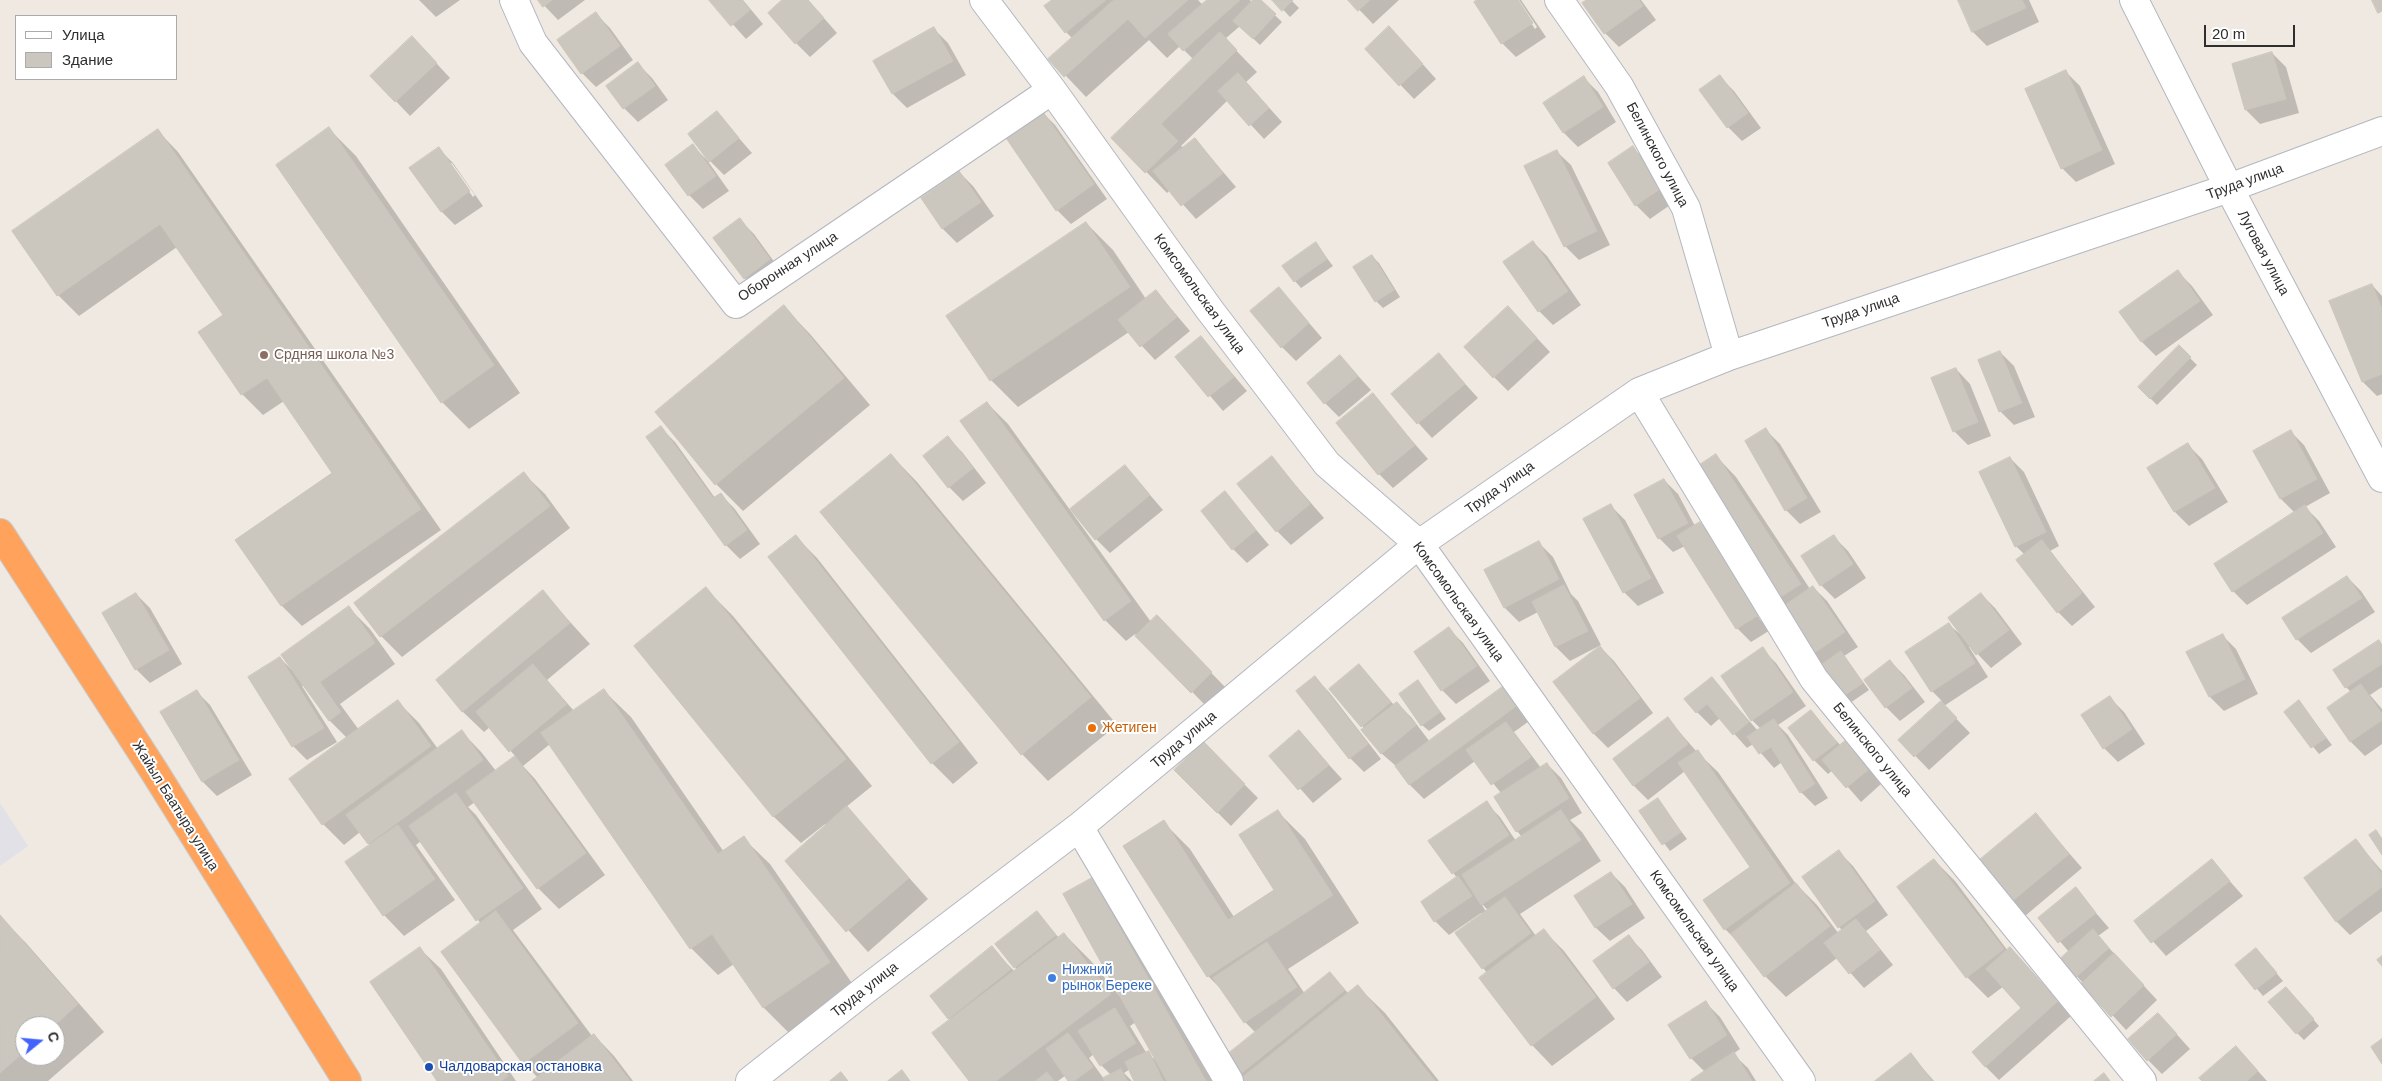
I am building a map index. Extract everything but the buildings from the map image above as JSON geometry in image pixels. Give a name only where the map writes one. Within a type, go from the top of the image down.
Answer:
[{"type":"highway","name":"Жайыл Баатыра улица","points":[[0,533],[154,771],[347,1081]]},
{"type":"street","name":"Оборонная улица","points":[[514,0],[533,43],[736,304],[1052,90]]},
{"type":"street","name":"Комсомольская улица","points":[[984,0],[1052,90],[1209,309],[1327,464],[1419,544],[1801,1081]]},
{"type":"street","name":"Белинского улица","points":[[1559,0],[1619,86],[1686,208],[1729,356]]},
{"type":"street","name":"Луговая улица","points":[[2134,0],[2229,188],[2382,478]]},
{"type":"street","name":"Труда улица","points":[[750,1081],[865,990],[1079,827],[1419,544],[1639,392],[1729,356],[2229,188],[2382,131]]},
{"type":"street","name":"Белинского улица","points":[[1639,392],[1814,679],[2142,1081]]},
{"type":"street","points":[[1079,827],[1229,1081]]},
{"type":"shaded area","points":[[0,803],[28,846],[0,866]]},
{"type":"place","name":"Срдняя школа №3","points":[[264,355]]},
{"type":"place","name":"Жетиген","points":[[1092,728]]},
{"type":"place","name":"Нижний рынок Береке","points":[[1052,978]]},
{"type":"place","name":"Чалдоварская остановка","points":[[429,1067]]}]
